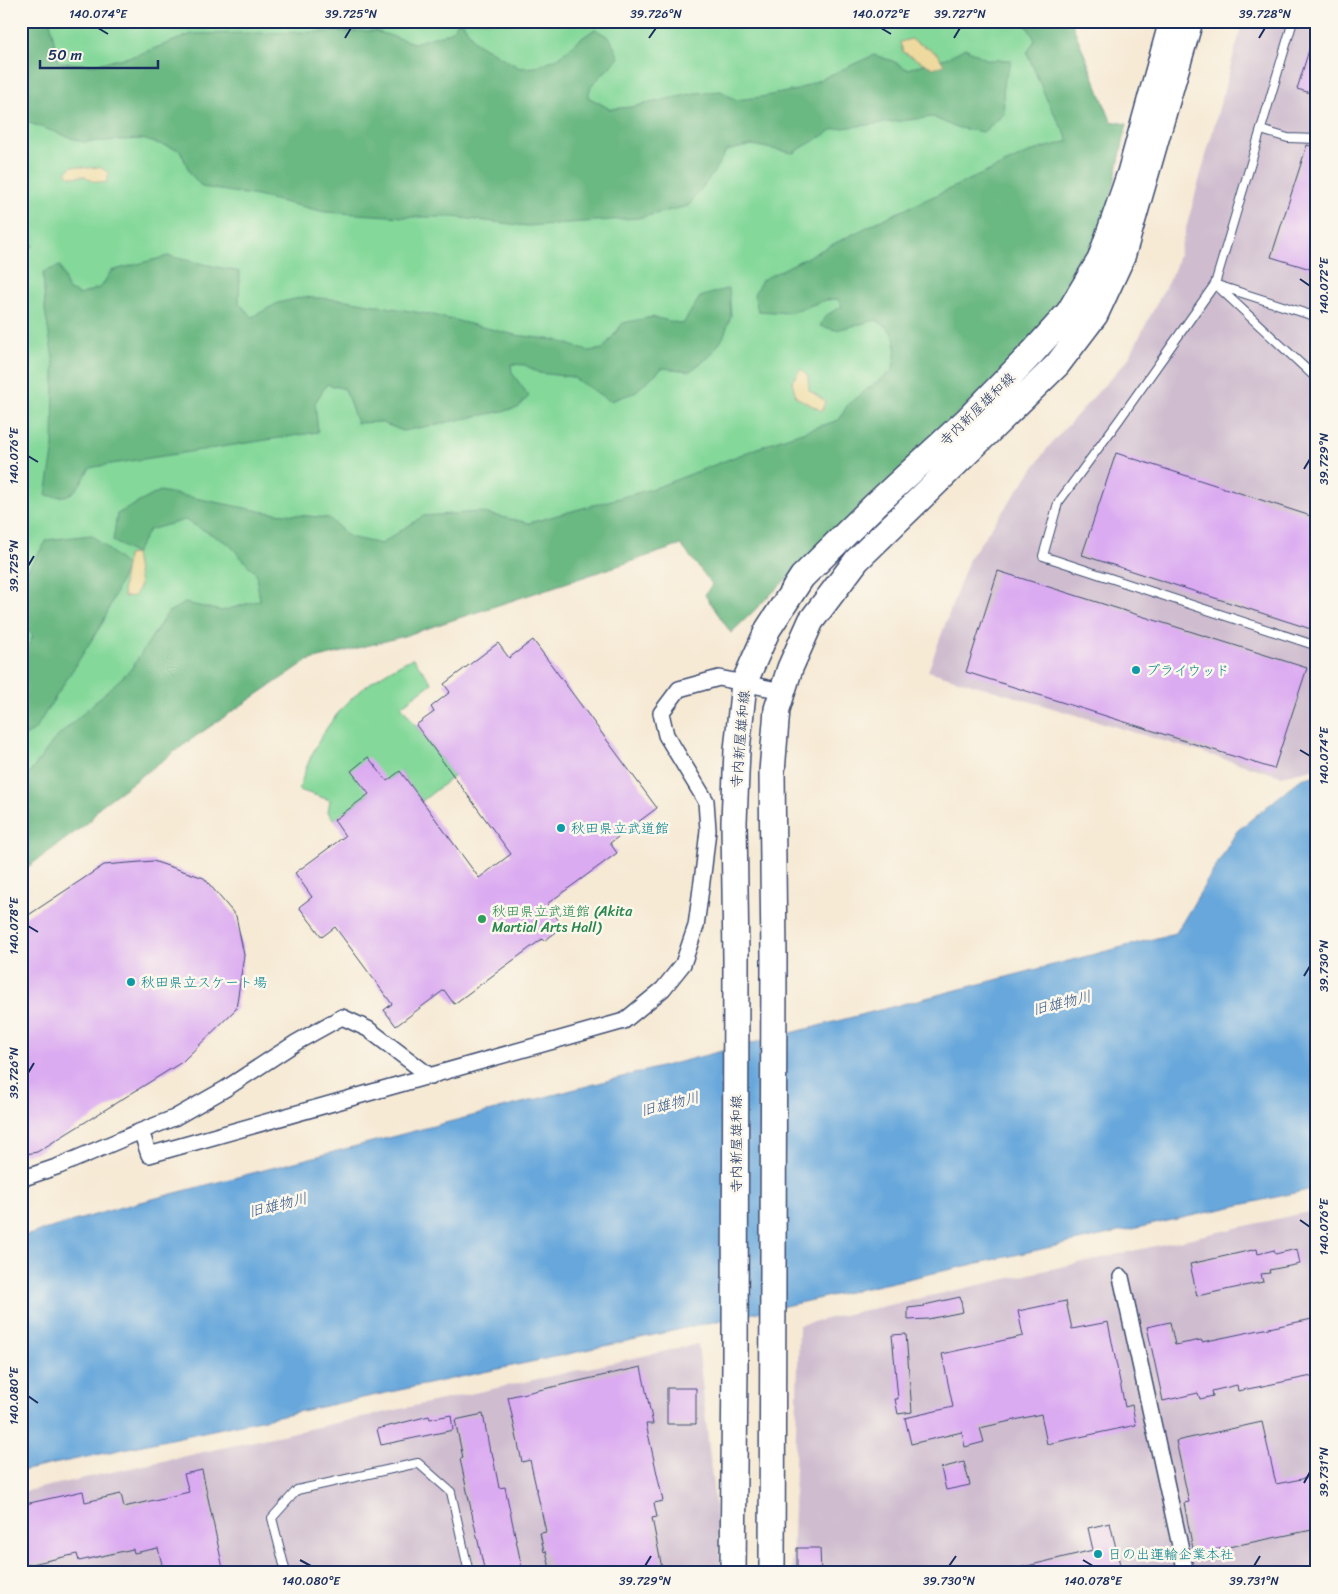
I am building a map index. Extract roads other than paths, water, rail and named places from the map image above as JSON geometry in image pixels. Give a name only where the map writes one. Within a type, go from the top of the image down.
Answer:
[{"type":"main road","name":"寺内新屋雄和線","points":[[733,1573],[736,959],[734,822],[737,750],[744,683],[768,629],[802,577],[875,505],[967,420],[1034,352],[1069,312],[1100,260],[1130,173],[1172,21]]},
{"type":"main road","name":"寺内新屋雄和線","points":[[772,1573],[774,958],[772,772],[777,709],[790,668],[811,621],[857,560],[1058,365],[1094,315],[1122,257],[1179,65],[1190,21]]},
{"type":"street","points":[[141,1131],[149,1155],[624,1021],[663,989],[683,964],[696,926],[704,866],[708,830],[706,801],[666,735],[662,713],[679,689],[719,678],[782,691]]},
{"type":"street","points":[[21,1179],[59,1166],[174,1118],[225,1089],[297,1042],[342,1018],[368,1029],[431,1076]]},
{"type":"street","points":[[1121,1277],[1186,1573]]},
{"type":"lane","points":[[1293,21],[1215,284],[1058,503],[1042,556],[1317,646]]},
{"type":"lane","points":[[1261,130],[1288,138],[1317,139]]},
{"type":"lane","points":[[1215,284],[1317,317]]},
{"type":"lane","points":[[1215,284],[1317,379]]},
{"type":"lane","points":[[286,1573],[272,1518],[297,1490],[418,1463],[451,1492],[469,1573]]},
{"type":"water","name":"旧雄物川","points":[[1317,775],[1317,1188],[573,1353],[21,1471],[21,1237],[118,1208],[1176,933],[1237,831],[1301,779]]},
{"type":"place","name":"プライウッド","points":[[1136,670]]},
{"type":"place","name":"秋田県立武道館","points":[[561,828]]},
{"type":"place","name":"秋田県立武道館 (Akita Martial Arts Hall)","points":[[482,919]]},
{"type":"place","name":"秋田県立スケート場","points":[[131,982]]},
{"type":"place","name":"日の出運輸企業本社","points":[[1098,1554]]}]
